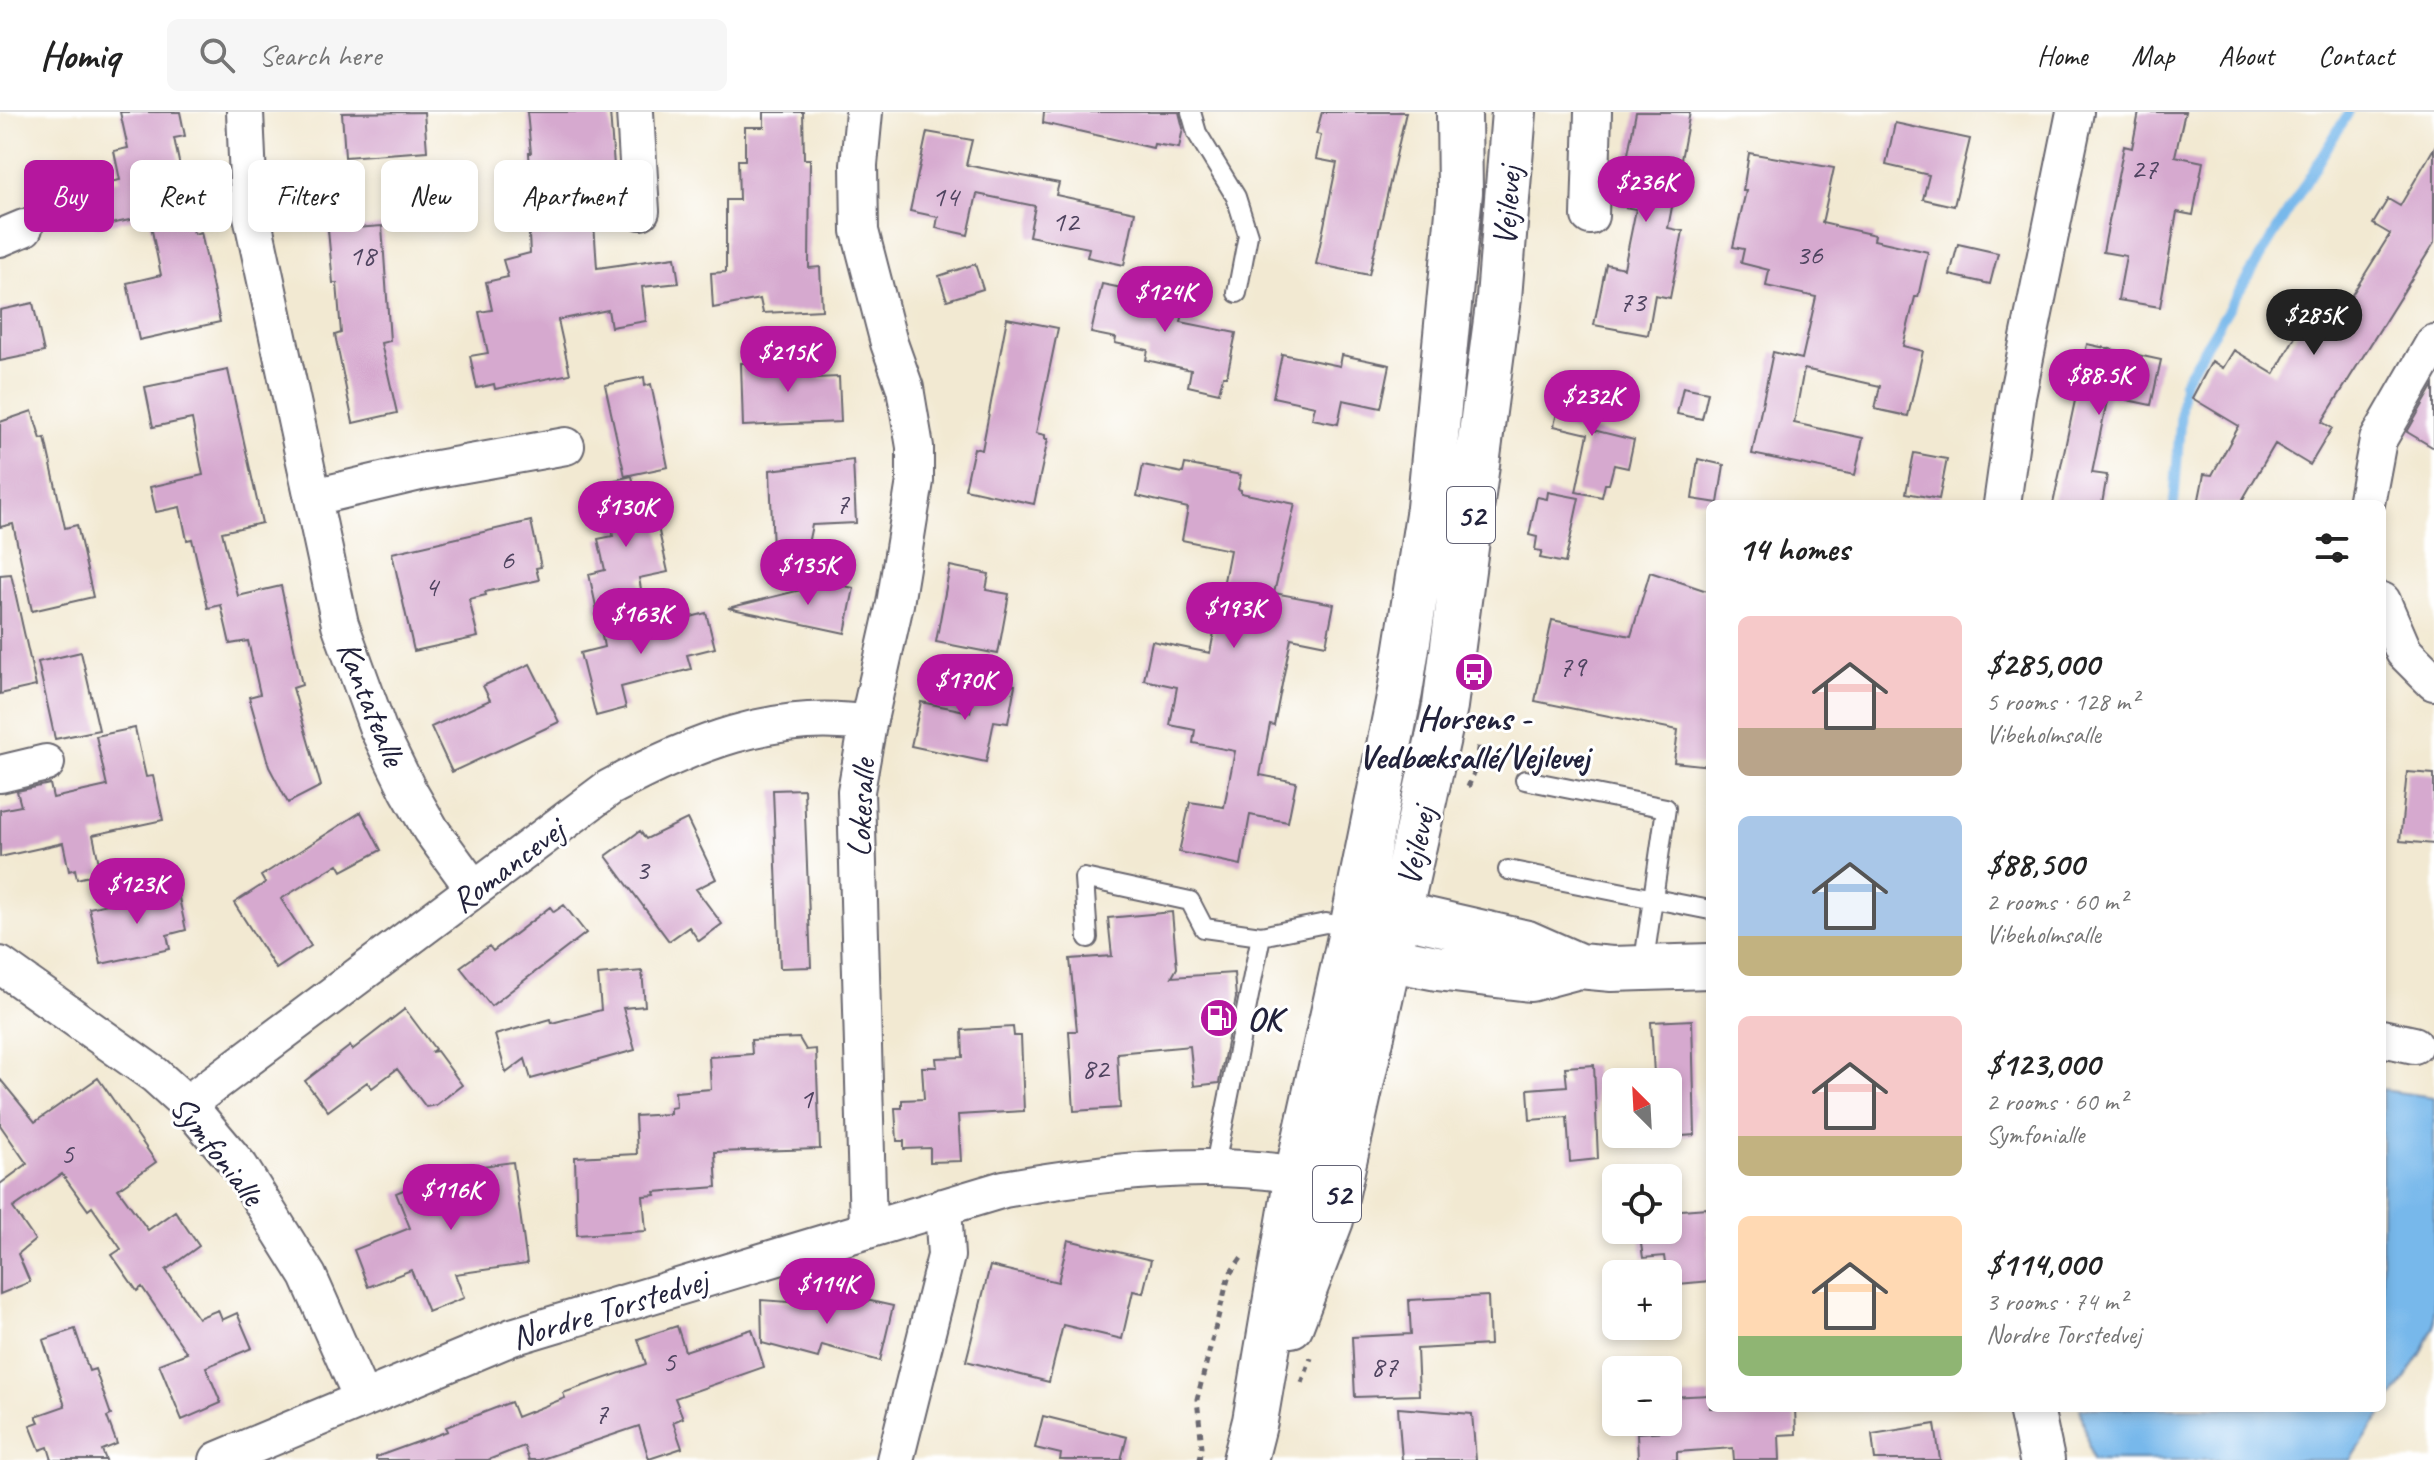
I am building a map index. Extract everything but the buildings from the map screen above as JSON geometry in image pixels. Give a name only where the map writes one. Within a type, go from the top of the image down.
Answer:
[{"type":"main road","name":"Vejlevej","points":[[1250,1441],[1297,1175],[1400,692],[1429,508],[1460,192],[1459,112]]},
{"type":"main road","name":"Vejlevej","points":[[1250,1441],[1331,1220],[1445,706],[1499,298],[1514,112]]},
{"type":"main road","points":[[1352,928],[1400,914],[1527,943],[1579,966],[1612,969],[1706,966]]},
{"type":"main road","points":[[1352,928],[1391,959],[1437,968],[1530,979],[1579,966]]},
{"type":"main road","points":[[2032,1412],[2042,1460]]},
{"type":"street","name":"Kantatealle","points":[[245,112],[249,202],[340,624],[378,729],[431,830],[474,889]]},
{"type":"street","points":[[635,112],[638,160]]},
{"type":"street","name":"Lokesalle","points":[[864,112],[859,165],[860,231],[889,343],[905,388],[915,447],[915,481],[895,604],[856,791],[868,1228]]},
{"type":"street","points":[[1590,216],[1593,112]]},
{"type":"street","points":[[2003,500],[2017,397],[2075,112]]},
{"type":"street","points":[[2367,500],[2378,440],[2434,343]]},
{"type":"street","points":[[314,497],[420,472],[566,446]]},
{"type":"street","points":[[2386,610],[2404,652],[2434,682]]},
{"type":"street","name":"Romancevej","points":[[187,1104],[609,788],[664,759],[711,740],[758,727],[846,720],[868,724]]},
{"type":"street","points":[[0,774],[46,763]]},
{"type":"street","name":"Symfonialle","points":[[3,974],[155,1075],[187,1104],[240,1167],[308,1276],[362,1398]]},
{"type":"street","name":"Nordre Torstedvej","points":[[218,1460],[512,1337],[1004,1189],[1080,1176],[1169,1170],[1269,1170],[1297,1175]]},
{"type":"street","points":[[895,1460],[946,1256],[943,1207]]},
{"type":"lane","points":[[1191,112],[1197,133],[1236,197],[1248,235],[1237,293]]},
{"type":"lane","points":[[1525,780],[1666,808],[1643,968]]},
{"type":"lane","points":[[1508,870],[1706,909]]},
{"type":"lane","points":[[1088,938],[1084,878],[1190,901],[1204,928],[1261,936],[1326,923],[1352,928]]},
{"type":"lane","points":[[1214,1170],[1261,936]]},
{"type":"path","points":[[1200,1460],[1202,1447],[1197,1399],[1229,1275],[1246,1251]]},
{"type":"water","points":[[2386,1091],[2434,1097],[2434,1326],[2421,1354],[2386,1407]]},
{"type":"water","points":[[2081,1412],[2383,1412],[2351,1460],[2092,1460]]},
{"type":"waterway","points":[[2174,500],[2183,383],[2349,112]]},
{"type":"place","name":"Horsens - Vedbæksallé/Vejlevej","points":[[1474,672]]},
{"type":"place","name":"OK","points":[[1219,1018]]}]
